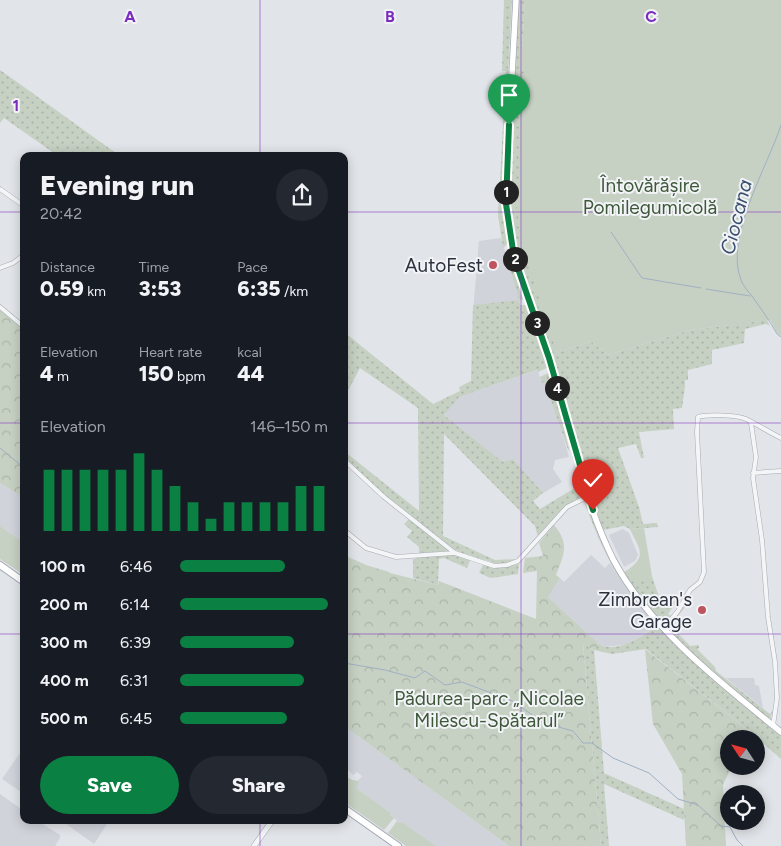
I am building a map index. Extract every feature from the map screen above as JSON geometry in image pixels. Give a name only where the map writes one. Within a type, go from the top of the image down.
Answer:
[{"type":"main road","points":[[516,0],[506,204],[514,257],[549,358],[601,532],[620,570],[641,601],[664,628],[688,653],[781,732]]},
{"type":"main road","points":[[0,565],[20,579]]},
{"type":"main road","points":[[348,811],[398,846]]},
{"type":"street","points":[[0,189],[20,203]]},
{"type":"street","points":[[0,268],[20,258]]},
{"type":"street","points":[[0,307],[20,323]]},
{"type":"street","points":[[664,628],[678,611],[690,590],[700,582],[704,572],[697,420],[702,416],[735,416],[744,418],[781,438]]},
{"type":"street","points":[[751,423],[756,457],[753,473],[762,540],[768,617],[775,662],[777,698],[773,726]]},
{"type":"street","points":[[348,464],[384,497],[455,553]]},
{"type":"street","points":[[753,473],[781,470]]},
{"type":"street","points":[[348,533],[366,548],[396,557],[455,553],[499,566],[507,566],[518,561],[567,507],[589,496]]},
{"type":"street","points":[[254,846],[270,824]]},
{"type":"shaded area","points":[[501,238],[535,356],[473,312],[479,241]]},
{"type":"shaded area","points":[[538,370],[541,382],[545,382],[552,399],[569,457],[555,460],[553,469],[562,482],[543,493],[513,460],[503,462],[444,415],[458,397]]},
{"type":"shaded area","points":[[0,483],[20,496],[20,540],[0,526]]},
{"type":"shaded area","points":[[623,529],[629,533],[638,555],[635,561],[624,567],[609,535]]},
{"type":"shaded area","points":[[591,555],[605,568],[610,563],[657,626],[628,644],[606,647],[599,644],[548,597],[560,578],[564,582]]},
{"type":"shaded area","points":[[726,678],[754,678],[755,685],[759,686],[763,708]]},
{"type":"shaded area","points":[[348,729],[509,846],[436,846],[402,822],[400,823],[390,815],[391,813],[356,788],[356,783],[362,776],[357,772],[353,775],[348,770]]},
{"type":"shaded area","points":[[20,753],[20,791],[2,779]]},
{"type":"shaded area","points":[[0,794],[20,808],[20,824],[43,824],[60,835],[55,846],[0,846]]},
{"type":"shaded area","points":[[66,824],[107,824],[94,844]]},
{"type":"green space","points":[[504,0],[512,0],[502,185],[508,243],[503,248],[498,215],[506,71],[502,71]]},
{"type":"green space","points":[[519,0],[525,0],[521,65],[524,71],[557,353],[591,341],[608,355],[690,330],[767,320],[770,326],[766,324],[745,329],[744,343],[712,350],[712,364],[688,370],[688,380],[685,380],[682,408],[673,409],[674,429],[639,432],[644,458],[641,458],[636,444],[618,448],[639,507],[643,524],[657,523],[658,527],[630,529],[624,526],[603,530],[572,431],[552,355],[517,255],[509,188]]},
{"type":"green space","name":"Întovărășire Pomilegumicolă","points":[[525,0],[781,0],[781,336],[777,333],[770,320],[690,330],[608,355],[591,341],[557,353],[521,239],[517,210],[524,71],[521,65]]},
{"type":"green space","points":[[0,70],[114,152],[52,152],[4,118],[0,123]]},
{"type":"green space","points":[[505,252],[510,255],[523,299],[519,301],[520,305],[527,305],[549,367],[459,397],[444,415],[503,462],[513,459],[543,493],[533,501],[540,509],[578,486],[583,485],[586,494],[559,513],[538,537],[535,526],[444,434],[443,536],[495,560],[517,559],[502,565],[459,552],[452,548],[369,482],[348,462],[348,454],[419,511],[418,408],[360,368],[348,390],[348,335],[433,404],[460,391],[459,387],[471,381],[473,305],[519,300]]},
{"type":"green space","points":[[0,310],[20,326],[20,496],[0,483]]},
{"type":"green space","points":[[550,372],[569,451],[545,383],[541,382],[540,377]]},
{"type":"green space","points":[[588,500],[621,576],[621,580],[596,532],[584,501]]},
{"type":"green space","points":[[409,519],[450,551],[419,553],[419,547],[407,537],[412,531],[404,524]]},
{"type":"green space","name":"Pădurea-parc „Nicolae Milescu-Spătarul”","points":[[554,525],[562,538],[564,549],[556,575],[560,578],[548,597],[599,644],[594,650],[583,644],[601,846],[509,846],[348,729],[348,557],[390,573],[438,585],[439,581],[536,619],[537,571],[523,573],[525,558],[543,556],[539,543]]},
{"type":"green space","points":[[0,526],[20,540],[20,572],[0,559]]},
{"type":"green space","points":[[644,528],[652,576],[640,583],[629,569],[635,564],[640,555],[640,550],[630,529]]},
{"type":"green space","points":[[456,555],[470,560],[467,568],[444,558],[439,559],[438,585],[413,578],[413,559],[428,556]]},
{"type":"green space","points":[[519,562],[518,574],[491,578],[479,573],[483,565],[501,568]]},
{"type":"green space","points":[[629,569],[640,582],[652,576],[660,600],[677,601],[668,614],[671,616],[664,625],[624,572]]},
{"type":"green space","points":[[688,604],[673,621],[675,630],[690,646],[699,645],[697,649],[715,667],[716,671],[770,714],[773,710],[770,720],[688,650],[667,627],[685,605]]},
{"type":"green space","points":[[657,626],[686,655],[781,735],[781,759],[765,745],[765,730],[748,730],[646,649],[612,654],[594,650],[604,773],[684,809],[684,820],[604,784],[609,846],[601,846],[583,643],[593,650],[599,644],[606,647],[621,646],[637,639]]},
{"type":"green space","points":[[645,649],[748,730],[720,730],[720,775],[728,775],[723,785],[720,785],[720,830],[725,830],[726,846],[686,846],[682,774],[653,724]]},
{"type":"green space","points":[[348,778],[359,781],[356,788],[391,813],[390,815],[394,818],[384,830],[348,805]]},
{"type":"green space","points":[[397,821],[402,822],[436,846],[406,846],[388,833]]},
{"type":"waterway","name":"Ciocana","points":[[781,125],[743,223],[738,244],[737,263],[743,284],[777,334],[781,337]]},
{"type":"waterway","points":[[611,232],[642,278],[701,288]]},
{"type":"waterway","points":[[706,289],[750,296]]},
{"type":"waterway","points":[[0,448],[20,465]]},
{"type":"waterway","points":[[348,664],[385,670],[415,678],[425,671],[445,685],[462,682],[512,701],[544,723],[573,731],[583,743],[592,743],[613,758],[649,773],[678,799],[698,805],[721,826],[730,827],[737,840],[743,846]]},
{"type":"place","name":"AutoFest","points":[[493,265]]},
{"type":"place","name":"Zimbrean's Garage","points":[[702,610]]},
{"type":"route","points":[[509,125],[506,204],[514,257],[549,358],[576,457],[593,510]]}]
